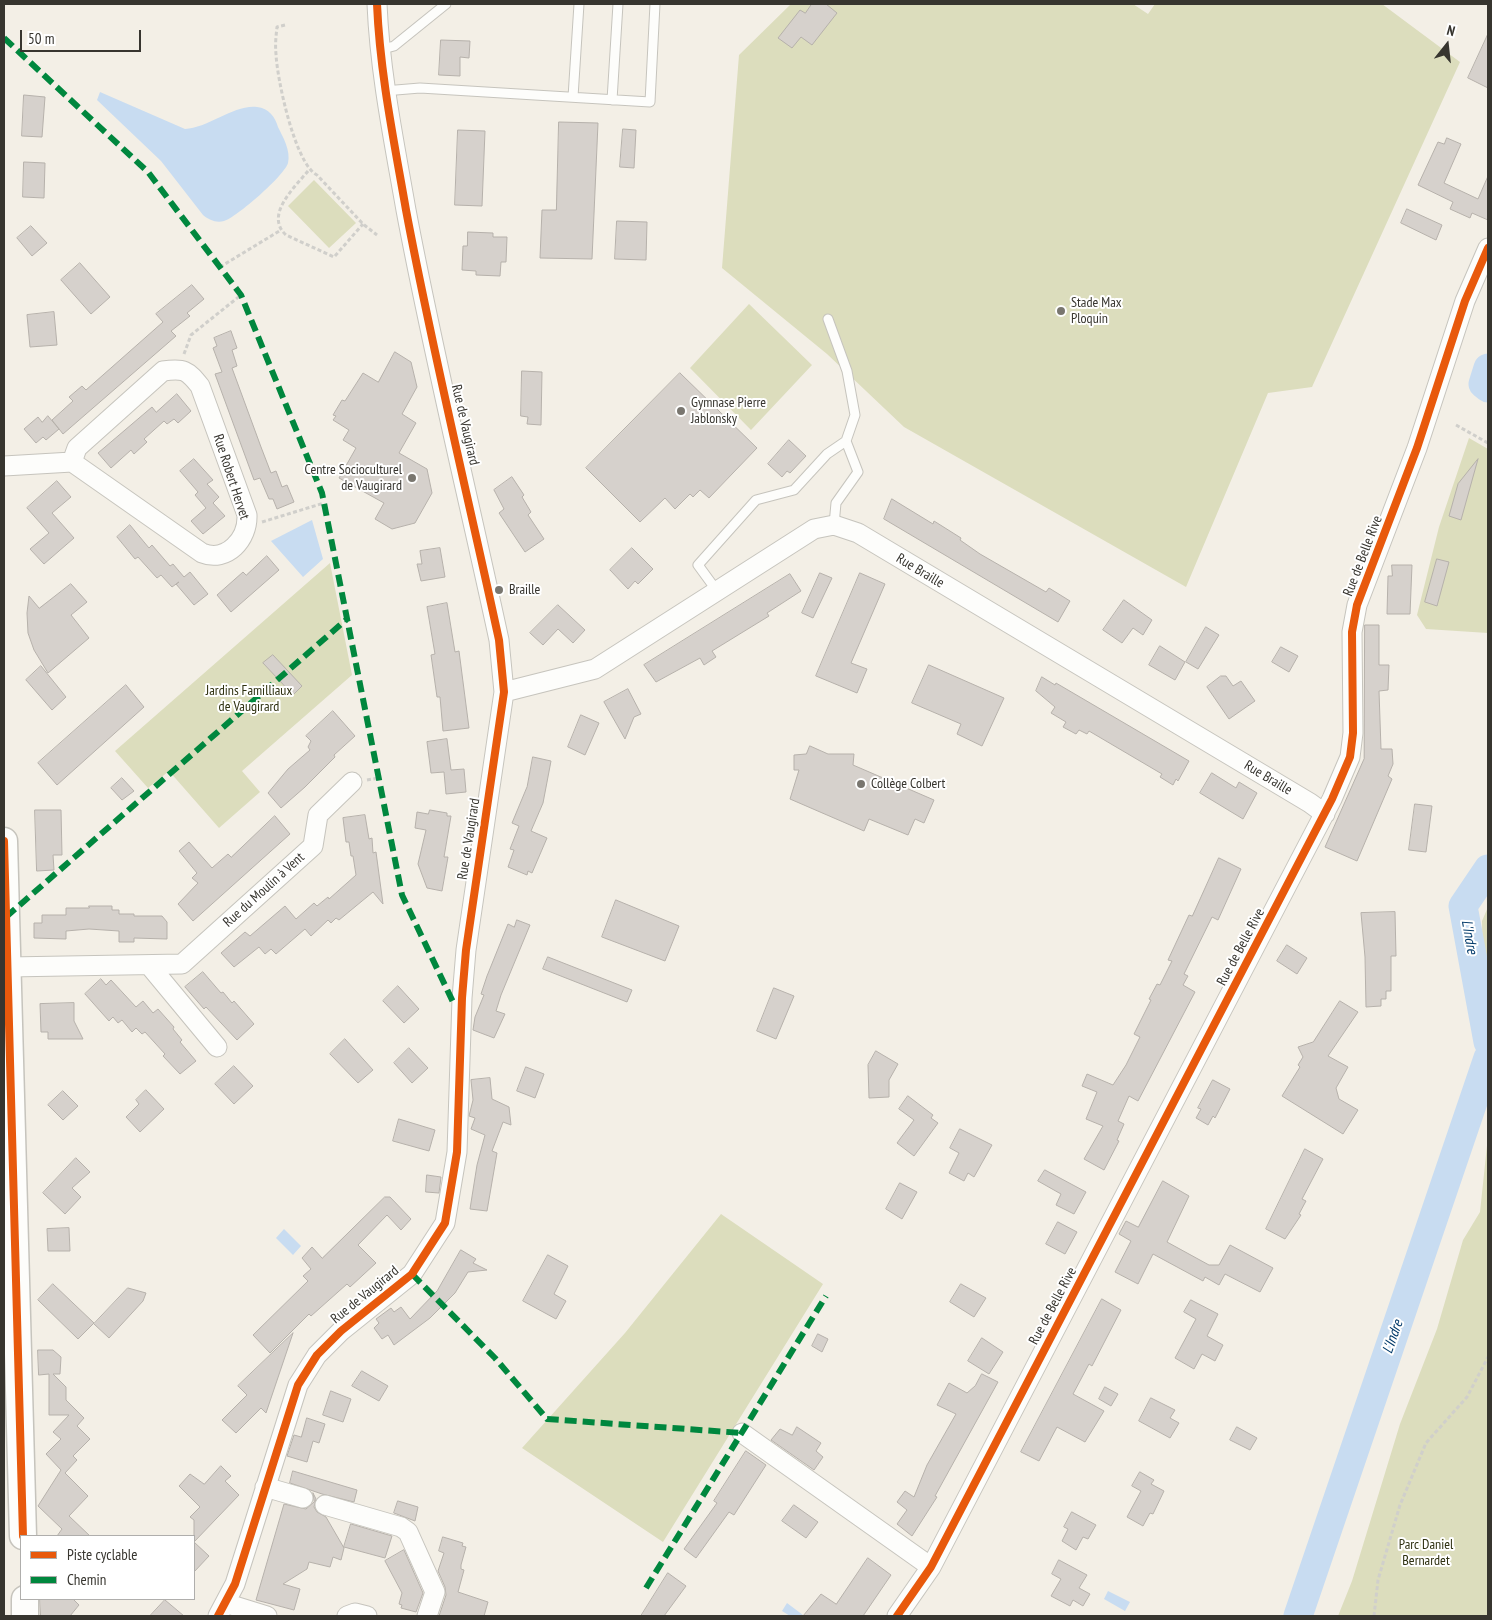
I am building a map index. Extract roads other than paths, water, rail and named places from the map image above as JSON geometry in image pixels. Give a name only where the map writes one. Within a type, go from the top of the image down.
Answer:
[{"type":"main road","points":[[4,841],[23,1535]]},
{"type":"main road","points":[[25,1600],[25,1616]]},
{"type":"street","name":"Rue de Vaugirard","points":[[221,1609],[235,1584],[298,1385],[317,1355],[369,1307],[412,1274],[445,1223],[457,1152],[462,998],[466,950],[504,692],[499,640],[416,260],[384,91],[376,4]]},
{"type":"street","name":"Rue de Belle Rive","points":[[897,1616],[931,1567],[1325,814],[1350,757],[1353,733],[1352,632],[1357,606],[1417,448],[1465,301],[1488,248]]},
{"type":"street","name":"Rue Robert Hervet","points":[[179,369],[190,373],[200,386],[247,515],[247,527],[239,542],[223,554],[209,556],[202,554],[72,462],[77,448],[163,371],[179,369]]},
{"type":"street","points":[[4,466],[72,462]]},
{"type":"street","points":[[504,692],[595,669],[814,529],[834,525]]},
{"type":"street","name":"Rue Braille","points":[[834,525],[858,533],[1310,803],[1325,814]]},
{"type":"street","name":"Rue du Moulin à Vent","points":[[8,967],[182,964],[313,846],[318,815],[352,782]]},
{"type":"street","points":[[149,965],[217,1047]]},
{"type":"street","points":[[742,1434],[931,1567]]},
{"type":"street","points":[[265,1487],[303,1498]]},
{"type":"street","points":[[325,1504],[401,1527],[408,1532],[435,1592],[428,1616]]},
{"type":"street","points":[[221,1609],[267,1616]]},
{"type":"street","points":[[347,1616],[354,1612],[367,1616]]},
{"type":"lane","points":[[379,50],[394,46],[446,4]]},
{"type":"lane","points":[[573,97],[579,4]]},
{"type":"lane","points":[[612,100],[618,4]]},
{"type":"lane","points":[[384,91],[420,88],[650,102],[655,4]]},
{"type":"lane","points":[[717,591],[698,565],[756,500],[794,490],[827,454],[846,441],[855,415],[847,371],[828,319]]},
{"type":"lane","points":[[834,525],[836,504],[858,472],[846,441]]},
{"type":"water","points":[[100,92],[185,129],[203,125],[240,109],[249,107],[261,108],[268,111],[275,120],[287,149],[288,163],[270,186],[239,212],[224,221],[213,221],[203,215],[161,161],[97,100]]},
{"type":"water","points":[[312,520],[323,559],[303,577],[271,541]]},
{"type":"water","points":[[284,1229],[301,1246],[293,1255],[276,1238]]},
{"type":"water","points":[[1108,1591],[1130,1602],[1125,1611],[1104,1599]]},
{"type":"water","points":[[787,1603],[803,1615],[790,1616],[782,1611]]},
{"type":"waterway","name":"L'Indre","points":[[1488,368],[1483,384],[1488,388]]},
{"type":"waterway","name":"L'Indre","points":[[1488,869],[1463,906],[1488,1042]]},
{"type":"waterway","name":"L'Indre","points":[[1298,1616],[1488,1058]]},
{"type":"place","name":"Stade Max Ploquin","points":[[1061,311]]},
{"type":"place","name":"Gymnase Pierre Jablonsky","points":[[681,411]]},
{"type":"place","name":"Centre Socioculturel de Vaugirard","points":[[412,478]]},
{"type":"place","name":"Braille","points":[[499,590]]},
{"type":"place","name":"Collège Colbert","points":[[861,784]]},
{"type":"park label","name":"Jardins Familliaux de Vaugirard","points":[[249,700]]},
{"type":"park label","name":"Parc Daniel Bernardet","points":[[1426,1554]]}]
